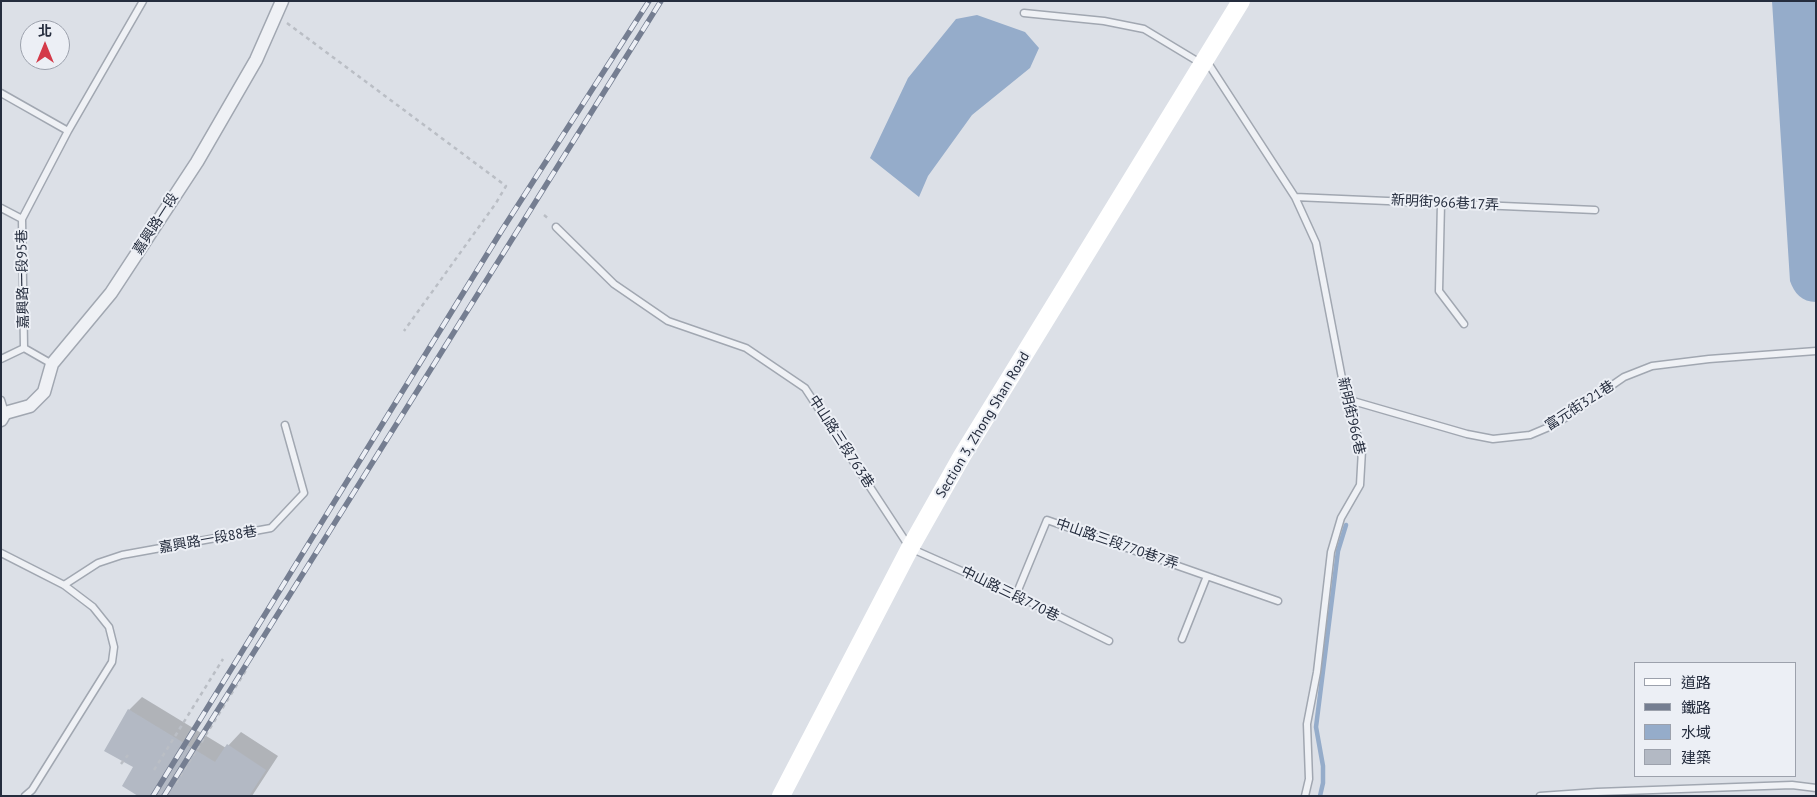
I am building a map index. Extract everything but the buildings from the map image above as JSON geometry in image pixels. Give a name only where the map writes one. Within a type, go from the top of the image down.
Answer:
[{"type":"street","name":"嘉興路一段","points":[[3,416],[30,406],[44,392],[52,364],[111,293],[197,162],[256,60],[282,1]]},
{"type":"street","name":"Section 3, Zhong Shan Road","points":[[781,796],[910,548],[962,456],[1242,1]]},
{"type":"lane","name":"嘉興路一段95巷","points":[[24,348],[22,219],[68,131],[143,1]]},
{"type":"lane","points":[[1024,14],[1104,21],[1144,29],[1204,62]]},
{"type":"lane","name":"新明街966巷","points":[[1204,62],[1295,197],[1316,243],[1346,399],[1362,450],[1360,485],[1340,518],[1331,552],[1317,672],[1307,724],[1309,779],[1306,796]]},
{"type":"lane","points":[[1,93],[68,131]]},
{"type":"lane","name":"新明街966巷17弄","points":[[1295,197],[1594,210]]},
{"type":"lane","points":[[1440,203],[1439,291],[1464,324]]},
{"type":"lane","points":[[1,208],[22,219]]},
{"type":"lane","name":"中山路三段763巷","points":[[556,226],[614,284],[668,321],[746,348],[806,388],[910,548]]},
{"type":"lane","points":[[1,359],[24,348],[52,364]]},
{"type":"lane","name":"富元街321巷","points":[[1346,399],[1467,434],[1493,439],[1530,435],[1556,424],[1624,377],[1652,366],[1709,359],[1816,351]]},
{"type":"lane","points":[[1,400],[3,416]]},
{"type":"lane","name":"嘉興路一段88巷","points":[[64,585],[98,563],[122,555],[271,528],[304,493],[285,425]]},
{"type":"lane","name":"中山路三段770巷7弄","points":[[1016,595],[1047,520],[1278,601]]},
{"type":"lane","name":"中山路三段770巷","points":[[910,548],[1016,595],[1109,641]]},
{"type":"lane","points":[[1,553],[64,585],[93,608],[110,627],[114,647],[112,662],[32,790],[24,796]]},
{"type":"lane","points":[[1182,639],[1207,576]]},
{"type":"lane","points":[[1540,796],[1597,792],[1792,785],[1816,788]]},
{"type":"path","points":[[276,15],[506,186],[496,203],[404,331]]},
{"type":"path","points":[[154,770],[224,659]]},
{"type":"path","points":[[176,783],[248,668]]},
{"type":"path","points":[[121,764],[128,754]]},
{"type":"water","points":[[1772,1],[1816,1],[1816,302],[1811,302],[1799,296],[1790,281]]},
{"type":"water","points":[[977,15],[1025,32],[1039,48],[1030,68],[972,115],[928,176],[919,197],[870,158],[908,78],[956,19]]},
{"type":"waterway","points":[[1320,796],[1323,783],[1323,766],[1316,727],[1338,551],[1346,525]]},
{"type":"railway","points":[[153,796],[502,230],[649,1]]},
{"type":"railway","points":[[164,796],[661,1]]}]
